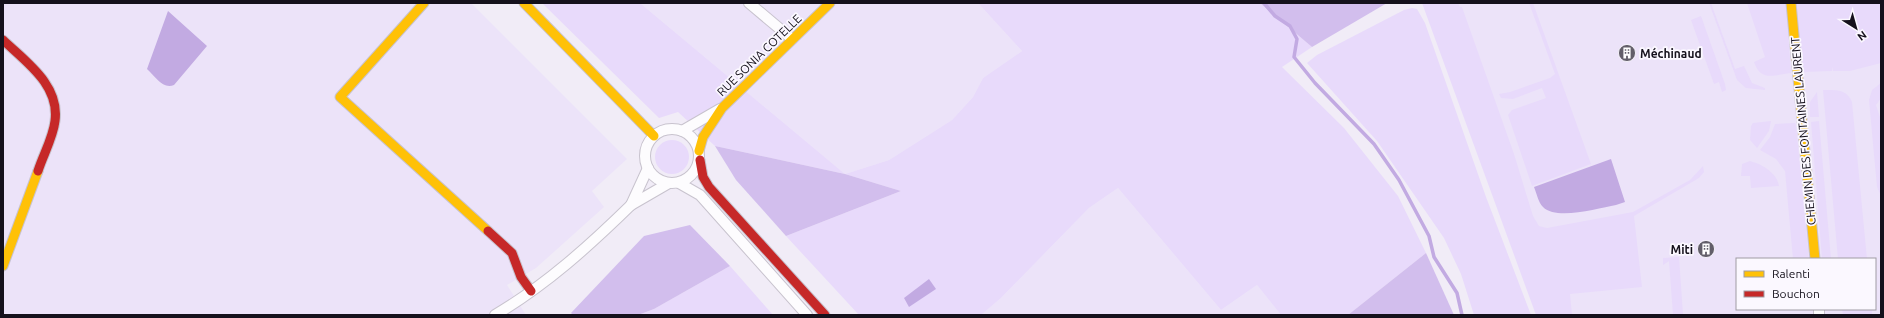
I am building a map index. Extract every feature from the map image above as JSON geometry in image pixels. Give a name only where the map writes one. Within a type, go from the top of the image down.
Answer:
[{"type":"street","points":[[424,3],[340,98],[512,253],[521,277],[532,292]]},
{"type":"street","points":[[524,3],[654,136]]},
{"type":"street","points":[[749,3],[792,39]]},
{"type":"street","name":"RUE SONIA COTELLE","points":[[700,156],[703,137],[722,108],[830,3]]},
{"type":"street","name":"CHEMIN DES FONTAINES LAURENT","points":[[1791,3],[1815,258]]},
{"type":"street","points":[[3,40],[47,85],[53,97],[56,113],[55,123],[3,266]]},
{"type":"street","points":[[682,131],[722,108]]},
{"type":"street","points":[[807,315],[700,195],[674,183],[660,181],[653,175],[648,168],[646,151],[654,136],[667,130],[682,131],[691,136],[700,156],[703,177],[709,187],[825,315]]},
{"type":"street","points":[[495,315],[548,280],[588,247],[631,205],[693,174],[700,156]]},
{"type":"street","points":[[631,205],[648,168]]},
{"type":"shaded area","points":[[3,3],[471,3],[627,159],[592,191],[604,207],[536,268],[507,285],[526,315],[3,315]]},
{"type":"shaded area","points":[[542,3],[640,3],[845,174],[715,146],[678,112],[659,118]]},
{"type":"shaded area","points":[[640,3],[978,3],[1022,51],[983,78],[973,97],[952,120],[889,160],[845,174]]},
{"type":"shaded area","points":[[978,3],[1260,3],[1312,47],[1282,67],[1344,128],[1398,196],[1426,253],[1348,315],[1281,315],[1257,285],[1221,310],[1118,188],[1089,208],[1001,298],[981,315],[859,315],[786,236],[901,191],[845,174],[889,160],[952,120],[973,97],[983,78],[1022,51]]},
{"type":"shaded area","points":[[1260,3],[1387,3],[1312,47]]},
{"type":"shaded area","points":[[1422,3],[1458,3],[1460,7],[1462,7],[1514,154],[1533,216],[1539,226],[1547,228],[1633,212],[1690,180],[1703,166],[1704,172],[1699,178],[1634,216],[1642,287],[1570,294],[1572,315],[1536,315]]},
{"type":"shaded area","points":[[1451,3],[1881,3],[1881,315],[1566,315],[1538,233]]},
{"type":"shaded area","points":[[1529,3],[1533,3],[1591,164],[1532,186],[1508,115],[1512,110],[1546,98],[1542,88],[1513,99],[1501,98],[1499,94],[1510,92],[1550,78],[1555,74]]},
{"type":"shaded area","points":[[1709,3],[1711,3],[1735,69],[1744,66],[1752,83],[1765,88],[1765,90],[1746,88],[1737,80]]},
{"type":"shaded area","points":[[1747,3],[1786,3],[1791,73],[1768,76],[1764,75],[1757,68],[1754,62],[1765,57]]},
{"type":"shaded area","points":[[1796,3],[1881,3],[1881,63],[1850,71],[1833,71],[1833,67],[1832,71],[1802,72]]},
{"type":"shaded area","points":[[1412,8],[1417,9],[1425,23],[1486,197],[1531,315],[1474,315],[1461,274],[1444,238],[1377,141],[1307,63],[1317,55],[1404,10]]},
{"type":"shaded area","points":[[168,11],[207,46],[174,85],[166,86],[159,82],[147,69]]},
{"type":"shaded area","points":[[1701,16],[1725,84],[1726,90],[1722,92],[1719,82],[1714,84],[1691,20]]},
{"type":"shaded area","points":[[1881,83],[1881,98],[1876,105],[1881,120],[1881,196],[1877,187],[1869,100],[1872,90]]},
{"type":"shaded area","points":[[1823,90],[1837,90],[1844,92],[1852,102],[1867,258],[1838,258]]},
{"type":"shaded area","points":[[1817,92],[1819,117],[1810,117],[1810,102]]},
{"type":"shaded area","points":[[1771,121],[1769,131],[1757,148],[1750,140],[1751,126],[1753,123]]},
{"type":"shaded area","points":[[1819,121],[1831,258],[1822,258],[1811,122]]},
{"type":"shaded area","points":[[1795,123],[1796,125],[1809,258],[1793,258],[1785,171],[1776,159],[1760,150],[1770,137],[1775,124]]},
{"type":"shaded area","points":[[669,140],[675,140],[679,141],[686,147],[689,157],[688,164],[682,171],[675,174],[669,174],[665,173],[658,167],[655,160],[655,154],[656,150],[662,143]]},
{"type":"shaded area","points":[[715,146],[845,174],[901,191],[786,236],[736,180]]},
{"type":"shaded area","points":[[1611,159],[1625,202],[1589,211],[1568,213],[1549,211],[1541,205],[1534,187]]},
{"type":"shaded area","points":[[1750,161],[1759,164],[1772,173],[1778,181],[1779,186],[1751,188],[1750,176],[1741,176],[1742,164]]},
{"type":"shaded area","points":[[1118,188],[1221,310],[1257,285],[1281,315],[981,315],[1001,298],[1089,208]]},
{"type":"shaded area","points":[[690,225],[730,266],[654,309],[638,315],[573,315],[571,313],[644,236]]},
{"type":"shaded area","points":[[1426,253],[1454,315],[1348,315]]},
{"type":"shaded area","points":[[1679,257],[1683,315],[1673,315],[1669,261],[1663,265],[1663,258]]},
{"type":"shaded area","points":[[730,266],[773,315],[638,315],[654,309]]},
{"type":"shaded area","points":[[929,279],[936,289],[909,307],[904,298]]},
{"type":"shaded area","points":[[1842,310],[1872,310],[1872,315],[1843,315]]},
{"type":"waterway","points":[[1264,3],[1275,16],[1290,26],[1297,39],[1294,57],[1315,83],[1374,144],[1399,180],[1429,236],[1434,257],[1457,293],[1462,315]]},
{"type":"traffic: slow","points":[[424,3],[340,97],[488,231]]},
{"type":"traffic: slow","points":[[524,3],[654,136]]},
{"type":"traffic: slow","points":[[699,151],[703,137],[722,108],[830,3]]},
{"type":"traffic: slow","points":[[1791,3],[1815,258]]},
{"type":"traffic: slow","points":[[3,266],[38,171]]},
{"type":"traffic: jam","points":[[3,40],[40,75],[52,96],[55,108],[54,127],[38,171]]},
{"type":"traffic: jam","points":[[700,160],[703,177],[709,187],[825,315]]},
{"type":"traffic: jam","points":[[488,231],[512,253],[521,277],[531,291]]},
{"type":"place","name":"Méchinaud","points":[[1627,53]]},
{"type":"place","name":"Miti","points":[[1706,249]]}]
